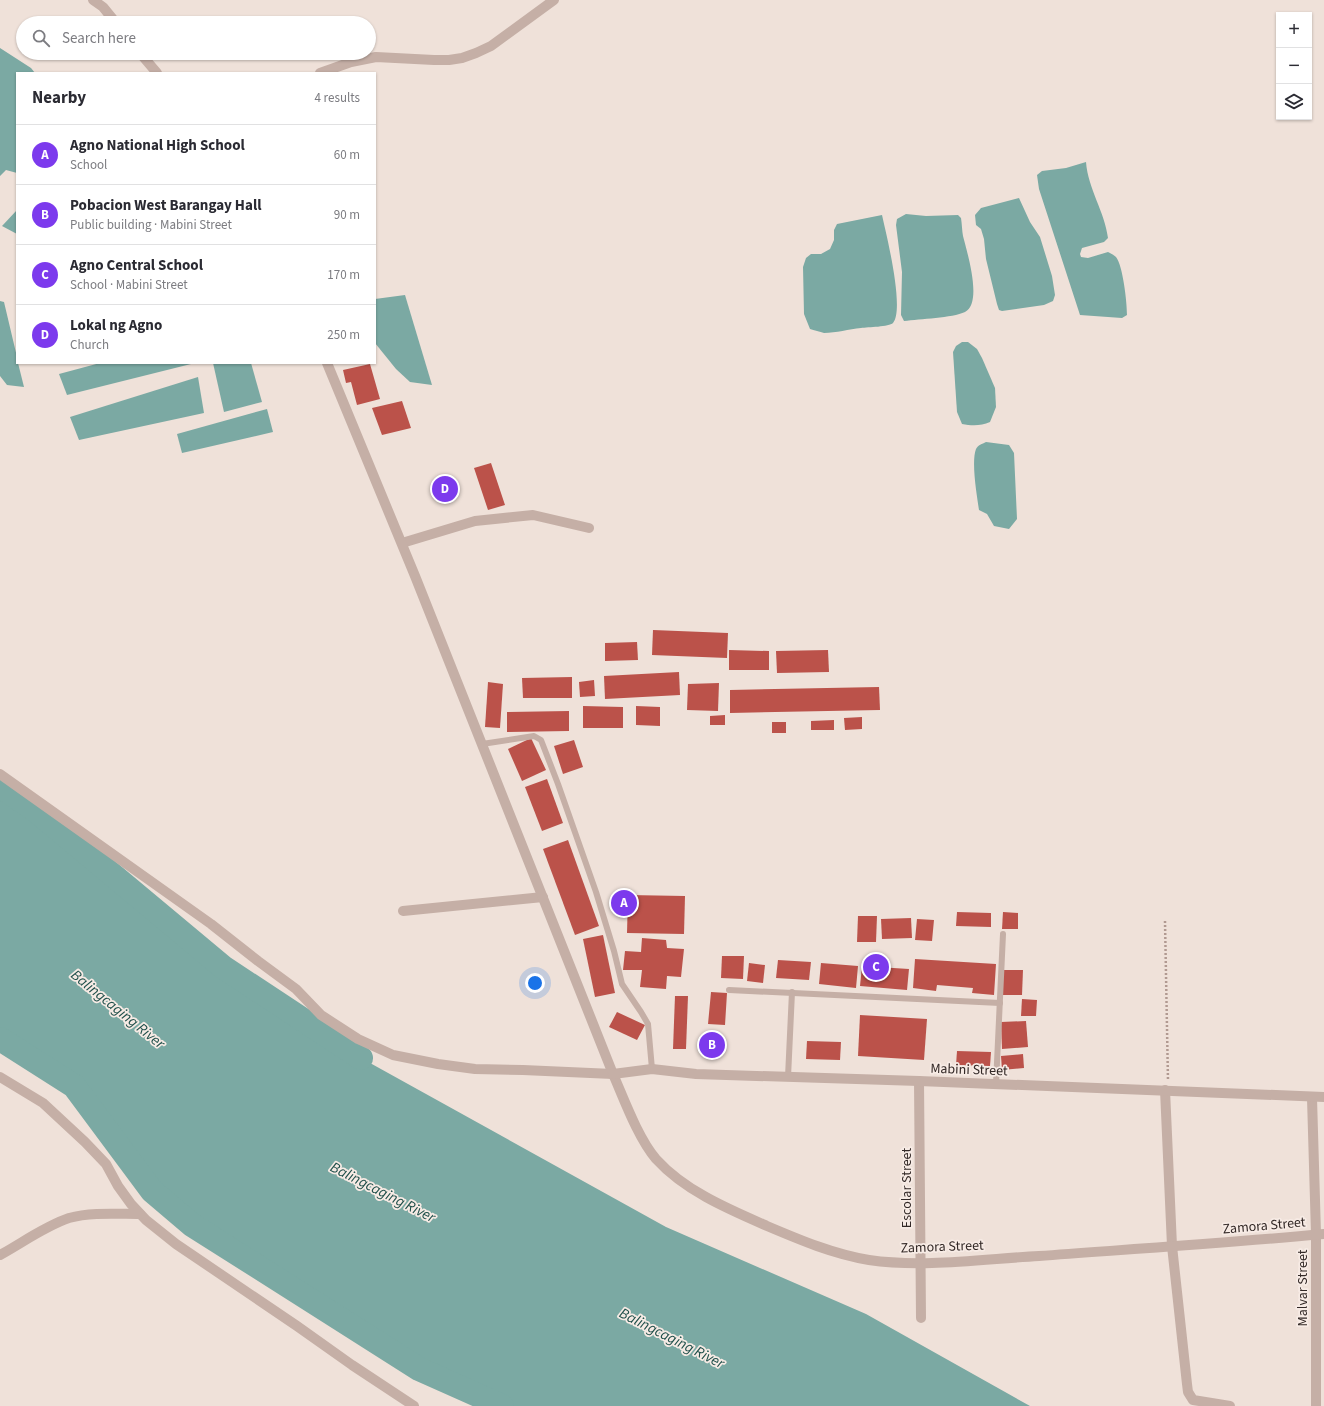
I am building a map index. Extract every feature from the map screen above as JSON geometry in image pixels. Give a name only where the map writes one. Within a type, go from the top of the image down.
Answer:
[{"type":"street","points":[[93,0],[103,7],[110,16]]},
{"type":"street","points":[[376,57],[434,60],[462,58],[491,46],[554,0]]},
{"type":"street","points":[[146,60],[156,72]]},
{"type":"street","points":[[323,72],[362,60]]},
{"type":"street","name":"Zamora Street","points":[[327,364],[402,543],[613,1074],[645,1143],[654,1157],[666,1168],[691,1188],[728,1209],[818,1247],[844,1255],[870,1260],[920,1264],[1320,1234]]},
{"type":"street","points":[[402,543],[476,521],[533,515],[589,528]]},
{"type":"street","name":"Mabini Street","points":[[0,774],[211,924],[296,989],[321,1015],[358,1039],[393,1054],[438,1064],[475,1069],[613,1074],[652,1069],[696,1074],[1167,1090],[1312,1098],[1324,1097]]},
{"type":"street","points":[[403,911],[543,897]]},
{"type":"street","points":[[0,1077],[43,1103],[85,1142],[106,1164],[118,1186],[131,1204],[146,1220],[176,1244],[297,1326],[352,1366],[414,1406]]},
{"type":"street","name":"Escolar Street","points":[[919,1081],[921,1318]]},
{"type":"street","points":[[1167,1090],[1172,1246],[1188,1392],[1193,1400],[1230,1406]]},
{"type":"street","name":"Malvar Street","points":[[1312,1098],[1320,1234],[1316,1406]]},
{"type":"street","points":[[0,1254],[68,1219],[97,1214],[140,1214]]},
{"type":"lane","points":[[482,744],[534,736],[541,740],[596,892],[622,984],[648,1024],[652,1069]]},
{"type":"lane","points":[[996,1084],[1003,934]]},
{"type":"lane","points":[[729,990],[1000,1003]]},
{"type":"lane","points":[[788,1077],[792,992]]},
{"type":"path","points":[[1165,921],[1167,1090]]},
{"type":"water","points":[[0,48],[16,58],[16,60],[19,60],[31,68],[34,72],[16,72],[16,173],[6,170],[0,176]]},
{"type":"water","points":[[1086,162],[1087,172],[1104,219],[1108,238],[1104,242],[1082,248],[1080,254],[1081,257],[1088,258],[1108,252],[1116,257],[1123,276],[1126,302],[1127,315],[1122,318],[1080,315],[1039,189],[1037,175],[1042,171],[1066,168]]},
{"type":"water","points":[[1019,198],[1030,222],[1040,237],[1052,276],[1055,295],[1053,301],[1044,305],[1002,311],[999,310],[997,304],[986,259],[984,239],[981,229],[976,225],[975,215],[981,208]]},
{"type":"water","points":[[16,211],[16,233],[2,226]]},
{"type":"water","points":[[906,214],[926,216],[958,215],[961,218],[973,288],[973,299],[970,307],[965,312],[944,317],[904,321],[901,315],[902,272],[896,225],[897,219]]},
{"type":"water","points":[[882,215],[894,270],[896,287],[896,315],[893,323],[883,326],[829,333],[810,329],[804,314],[803,267],[806,258],[811,254],[821,254],[830,249],[834,240],[834,230],[837,224]]},
{"type":"water","points":[[405,295],[432,385],[410,382],[396,369],[376,344],[376,299]]},
{"type":"water","points":[[0,301],[4,302],[16,353],[16,364],[18,364],[24,387],[7,385],[0,376]]},
{"type":"water","points":[[962,342],[968,342],[977,349],[995,388],[996,407],[990,422],[973,425],[962,424],[957,412],[953,352],[956,346]]},
{"type":"water","points":[[96,364],[191,364],[67,395],[59,374]]},
{"type":"water","points":[[213,364],[251,364],[262,402],[224,412]]},
{"type":"water","points":[[198,377],[204,413],[79,440],[70,417]]},
{"type":"water","points":[[267,409],[273,432],[182,453],[177,434]]},
{"type":"water","points":[[986,442],[1009,445],[1014,453],[1017,519],[1009,529],[994,526],[987,514],[979,510],[974,462],[976,449],[978,446]]},
{"type":"water","name":"Balingcaging River","points":[[0,786],[35,810],[223,967],[361,1058],[666,1227],[866,1314],[1030,1406],[502,1406],[419,1369],[192,1225],[152,1191],[74,1086],[0,1039]]},
{"type":"building","points":[[370,364],[380,399],[357,405],[351,382],[346,383],[343,370]]},
{"type":"building","points":[[402,401],[411,428],[382,435],[372,408]]},
{"type":"building","points":[[491,463],[505,505],[488,510],[474,468]]},
{"type":"building","points":[[653,630],[728,633],[727,658],[652,655]]},
{"type":"building","points":[[637,642],[638,660],[605,661],[605,643]]},
{"type":"building","points":[[729,650],[769,651],[769,670],[729,670]]},
{"type":"building","points":[[828,650],[829,672],[777,673],[776,651]]},
{"type":"building","points":[[679,672],[680,695],[605,699],[604,676]]},
{"type":"building","points":[[572,677],[572,698],[523,698],[522,678]]},
{"type":"building","points":[[594,680],[595,696],[580,697],[579,682]]},
{"type":"building","points":[[488,682],[503,684],[500,728],[485,727]]},
{"type":"building","points":[[719,683],[718,711],[687,710],[688,684]]},
{"type":"building","points":[[879,687],[880,710],[730,713],[730,690]]},
{"type":"building","points":[[583,706],[623,707],[623,728],[583,728]]},
{"type":"building","points":[[636,706],[660,707],[660,726],[636,725]]},
{"type":"building","points":[[569,711],[569,731],[507,732],[507,712]]},
{"type":"building","points":[[725,715],[725,725],[710,725],[710,716]]},
{"type":"building","points":[[862,717],[862,729],[845,730],[844,718]]},
{"type":"building","points":[[834,720],[834,730],[811,730],[811,721]]},
{"type":"building","points":[[772,722],[786,722],[786,733],[772,733]]},
{"type":"building","points":[[531,738],[546,770],[522,781],[508,749]]},
{"type":"building","points":[[574,740],[583,767],[563,774],[554,746]]},
{"type":"building","points":[[547,779],[563,823],[542,831],[525,787]]},
{"type":"building","points":[[568,840],[599,926],[575,935],[543,849]]},
{"type":"building","points":[[628,895],[685,896],[684,934],[627,933]]},
{"type":"building","points":[[957,912],[991,913],[991,927],[956,926]]},
{"type":"building","points":[[1003,912],[1018,913],[1018,929],[1002,929]]},
{"type":"building","points":[[858,916],[877,916],[876,942],[857,942]]},
{"type":"building","points":[[911,918],[912,938],[882,939],[881,919]]},
{"type":"building","points":[[917,919],[934,920],[932,941],[915,940]]},
{"type":"building","points":[[603,935],[615,993],[595,997],[583,939]]},
{"type":"building","points":[[642,938],[666,940],[667,948],[684,949],[681,977],[667,976],[666,989],[640,987],[642,970],[623,970],[625,951],[641,952]]},
{"type":"building","points":[[722,956],[744,956],[743,979],[721,978]]},
{"type":"building","points":[[915,959],[996,964],[994,995],[972,993],[973,988],[937,985],[936,991],[913,988]]},
{"type":"building","points":[[778,960],[811,962],[809,980],[776,978]]},
{"type":"building","points":[[749,963],[765,965],[763,983],[747,981]]},
{"type":"building","points":[[821,963],[858,966],[856,988],[819,984]]},
{"type":"building","points":[[862,966],[909,969],[907,990],[860,986]]},
{"type":"building","points":[[1003,970],[1023,970],[1022,995],[1002,995]]},
{"type":"building","points":[[711,992],[727,993],[725,1025],[708,1024]]},
{"type":"building","points":[[675,996],[688,996],[686,1049],[673,1049]]},
{"type":"building","points":[[1022,999],[1037,1000],[1036,1016],[1021,1016]]},
{"type":"building","points":[[617,1012],[645,1025],[637,1040],[609,1027]]},
{"type":"building","points":[[860,1015],[927,1019],[924,1060],[858,1056]]},
{"type":"building","points":[[1026,1021],[1028,1047],[1002,1049],[1001,1022]]},
{"type":"building","points":[[704,1033],[721,1033],[720,1057],[703,1057]]},
{"type":"building","points":[[807,1041],[841,1042],[840,1060],[806,1059]]},
{"type":"building","points":[[957,1051],[991,1052],[990,1066],[956,1065]]},
{"type":"building","points":[[1023,1054],[1024,1068],[1002,1070],[1001,1056]]},
{"type":"waterway","points":[[0,786],[35,810],[223,967],[361,1058]]},
{"type":"waterway","points":[[0,1039],[74,1086],[152,1191],[192,1225],[419,1369],[502,1406]]},
{"type":"place","name":"Lokal ng Agno","points":[[445,489]]},
{"type":"place","name":"Agno National High School","points":[[624,903]]},
{"type":"place","name":"Agno Central School","points":[[876,967]]},
{"type":"place","name":"Pobacion West Barangay Hall","points":[[712,1045]]}]
